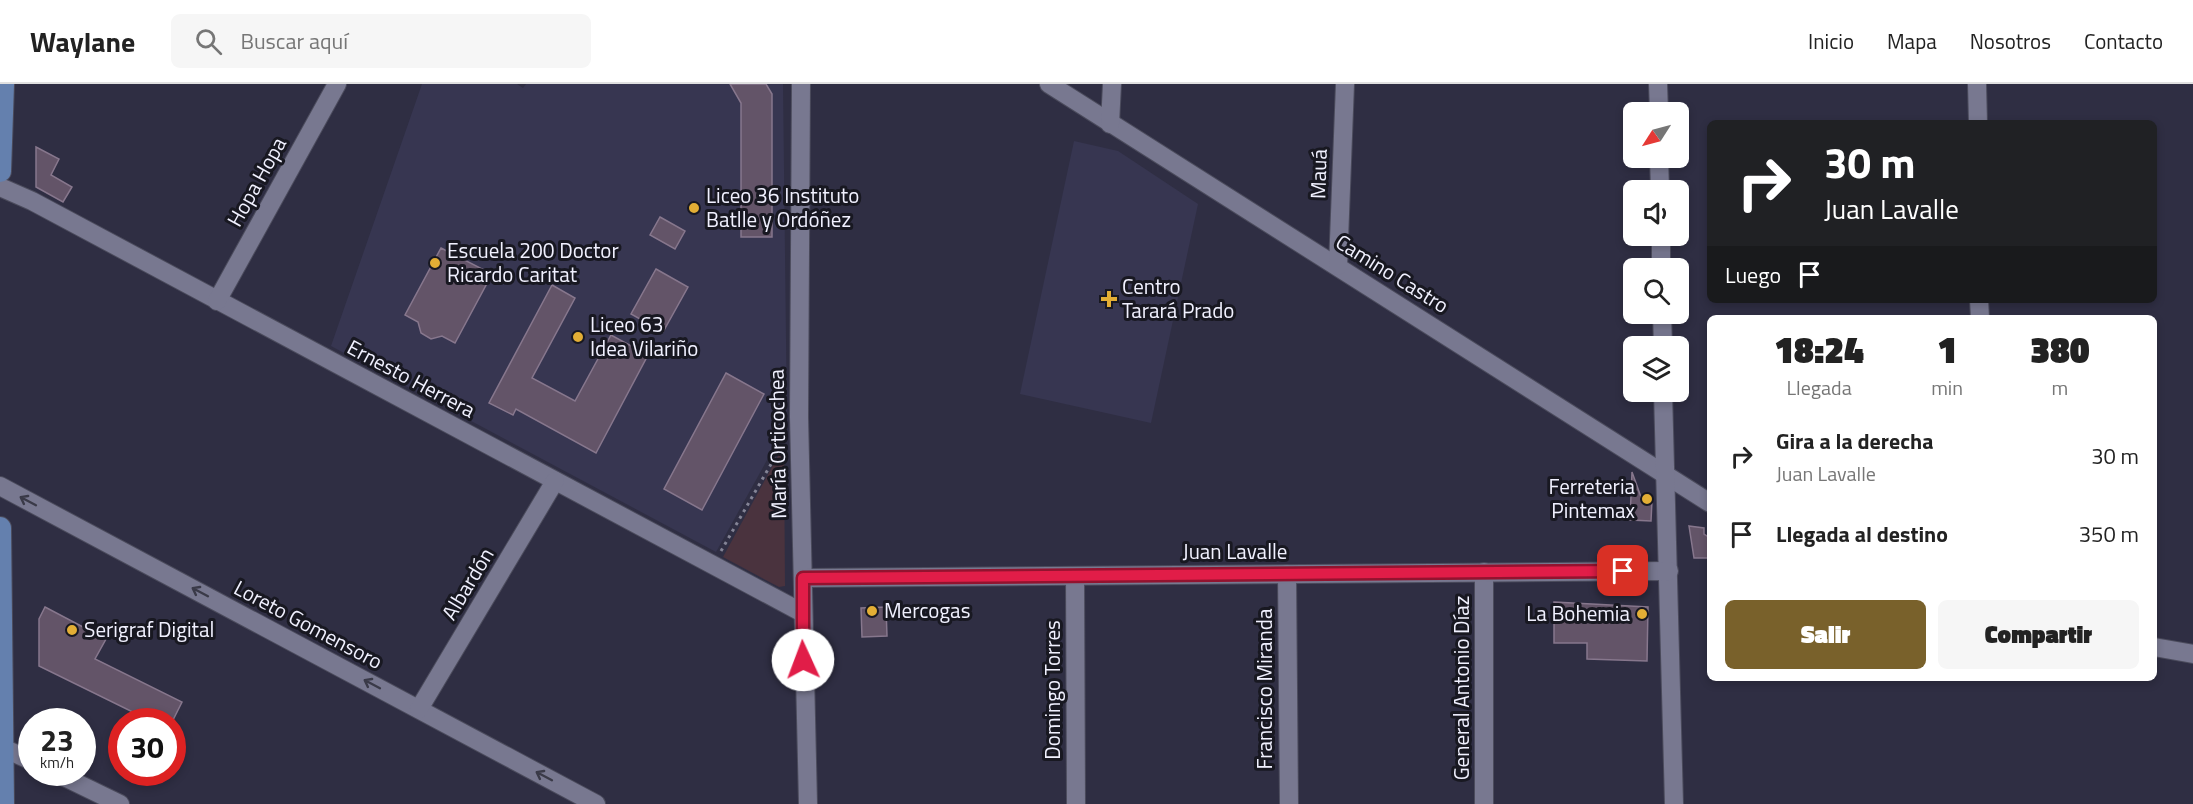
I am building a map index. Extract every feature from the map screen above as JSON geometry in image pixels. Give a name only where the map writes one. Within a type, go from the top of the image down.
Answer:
[{"type":"main road","points":[[0,171],[3,84]]},
{"type":"main road","points":[[0,528],[3,804]]},
{"type":"street","name":"Hopa Hopa","points":[[217,301],[337,84]]},
{"type":"street","name":"María Orticochea","points":[[801,84],[799,417],[803,578],[801,612],[808,804]]},
{"type":"street","name":"Camino Castro","points":[[1048,84],[1707,501]]},
{"type":"street","points":[[1110,124],[1112,84]]},
{"type":"street","name":"Mauá","points":[[1338,266],[1344,84]]},
{"type":"street","points":[[1658,84],[1659,102]]},
{"type":"street","points":[[1977,84],[1978,120]]},
{"type":"street","name":"Ernesto Herrera","points":[[0,187],[32,201],[801,612]]},
{"type":"street","points":[[1663,402],[1674,804]]},
{"type":"street","name":"Albardón","points":[[419,710],[555,481]]},
{"type":"street","name":"Loreto Gomensoro","points":[[0,486],[596,804]]},
{"type":"street","name":"Juan Lavalle","points":[[803,578],[1669,571]]},
{"type":"street","name":"General Antonio Díaz","points":[[1484,573],[1484,804]]},
{"type":"street","name":"Francisco Miranda","points":[[1287,574],[1289,804]]},
{"type":"street","name":"Domingo Torres","points":[[1075,576],[1076,804]]},
{"type":"street","points":[[2157,648],[2193,654]]},
{"type":"street","points":[[3,748],[18,755]]},
{"type":"street","points":[[83,786],[120,804]]},
{"type":"path","points":[[712,565],[799,417]]},
{"type":"shaded area","points":[[422,84],[517,84],[523,88],[526,84],[783,84],[787,424],[716,552],[331,346]]},
{"type":"shaded area","name":"Centro Tarará Prado","points":[[1074,141],[1118,151],[1198,204],[1151,423],[1020,394]]},
{"type":"shaded area","points":[[784,445],[785,586],[779,587],[723,557]]},
{"type":"building","points":[[730,84],[766,84],[772,94],[772,237],[741,237],[741,103]]},
{"type":"building","points":[[36,147],[59,159],[51,175],[72,187],[63,202],[36,187]]},
{"type":"building","points":[[660,217],[685,231],[675,249],[650,235]]},
{"type":"building","points":[[441,248],[492,274],[455,343],[442,336],[431,339],[421,333],[418,322],[405,315]]},
{"type":"building","points":[[656,269],[688,287],[663,332],[631,314]]},
{"type":"building","points":[[552,285],[575,298],[532,378],[575,401],[611,335],[648,355],[596,453],[516,409],[513,415],[489,403]]},
{"type":"building","points":[[726,373],[764,394],[702,510],[664,489]]},
{"type":"building","points":[[1632,472],[1641,497],[1649,494],[1652,500],[1651,521],[1630,520]]},
{"type":"building","points":[[1689,526],[1704,528],[1704,534],[1707,536],[1707,558],[1694,558]]},
{"type":"building","points":[[1554,602],[1648,607],[1647,661],[1587,659],[1587,643],[1554,643]]},
{"type":"building","points":[[45,607],[106,639],[95,659],[182,702],[179,708],[124,708],[39,666],[39,619]]},
{"type":"building","points":[[886,607],[887,636],[862,637],[861,608]]},
{"type":"place","name":"Liceo 36 Instituto Batlle y Ordóñez","points":[[694,208]]},
{"type":"place","name":"Escuela 200 Doctor Ricardo Caritat","points":[[435,263]]},
{"type":"place","name":"Centro Tarará Prado","points":[[1109,299]]},
{"type":"place","name":"Liceo 63 Idea Vilariño","points":[[578,337]]},
{"type":"place","name":"Ferreteria Pintemax","points":[[1647,499]]},
{"type":"place","name":"Mercogas","points":[[872,611]]},
{"type":"place","name":"La Bohemia","points":[[1642,614]]},
{"type":"place","name":"Serigraf Digital","points":[[72,630]]},
{"type":"route","points":[[803,660],[801,612],[803,578],[1623,571]]}]
